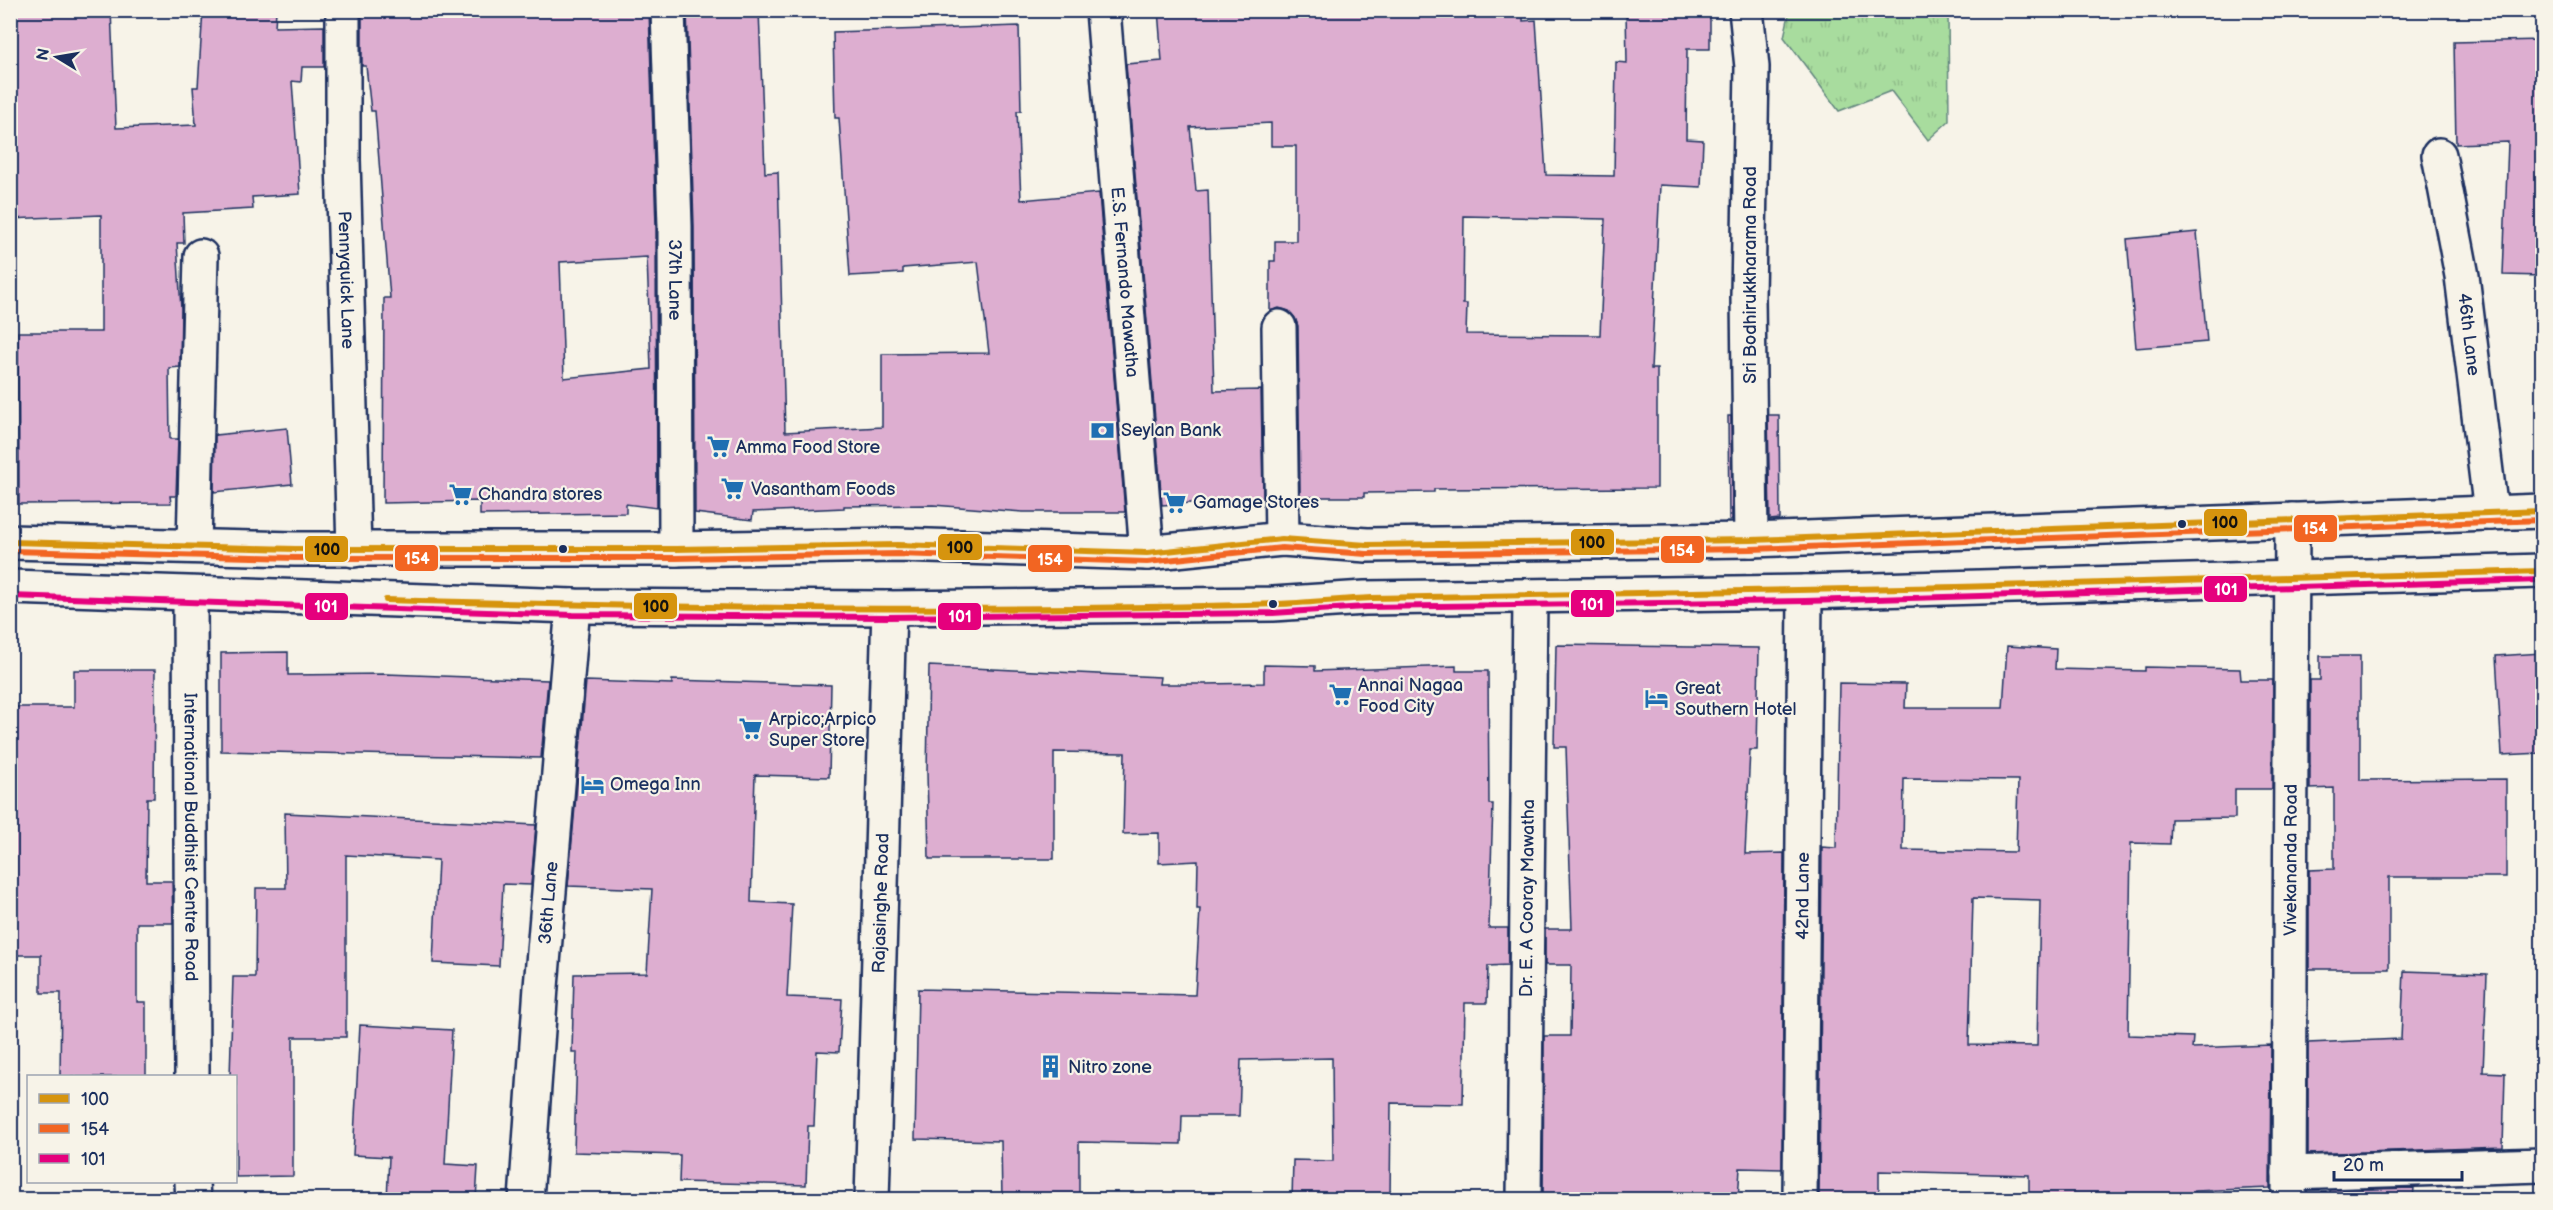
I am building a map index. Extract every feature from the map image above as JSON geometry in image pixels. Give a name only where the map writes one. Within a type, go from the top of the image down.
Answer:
[{"type":"main road","name":"Pennyquick Lane","points":[[343,10],[343,160],[354,550]]},
{"type":"main road","name":"37th Lane","points":[[668,10],[675,226],[676,549]]},
{"type":"main road","name":"E.S. Fernando Mawatha","points":[[1103,10],[1147,553]]},
{"type":"main road","name":"Sri Bodhirukkharama Road","points":[[1746,10],[1752,67],[1748,296],[1751,540]]},
{"type":"main road","name":"46th Lane","points":[[2439,155],[2462,276],[2491,513]]},
{"type":"main road","points":[[194,546],[201,256]]},
{"type":"main road","points":[[1279,327],[1282,539]]},
{"type":"main road","points":[[10,542],[354,550],[676,549],[897,545],[1147,553],[1282,539],[1367,545],[1751,540],[2542,511]]},
{"type":"main road","name":"Vivekananda Road","points":[[2289,1186],[2292,520]]},
{"type":"main road","points":[[10,587],[190,595],[573,606],[890,608],[1273,604],[1365,598],[1805,592],[2293,580],[2542,571]]},
{"type":"main road","name":"42nd Lane","points":[[1800,1200],[1805,592]]},
{"type":"main road","name":"International Buddhist Centre Road","points":[[190,595],[192,1075]]},
{"type":"main road","name":"Dr. E. A Cooray Mawatha","points":[[1524,1200],[1530,597]]},
{"type":"main road","name":"36th Lane","points":[[526,1200],[541,987],[573,606]]},
{"type":"main road","name":"Rajasinghe Road","points":[[872,1200],[890,608]]},
{"type":"main road","points":[[2289,1186],[2542,1165]]},
{"type":"main road","points":[[192,1183],[193,1200]]},
{"type":"green space","points":[[1790,10],[1948,11],[1949,121],[1928,140],[1891,91],[1839,111],[1784,37]]},
{"type":"building","points":[[10,10],[111,10],[116,128],[196,125],[193,87],[198,87],[203,10],[276,10],[275,27],[324,26],[324,67],[302,67],[301,82],[292,81],[300,194],[252,197],[253,209],[183,213],[184,243],[177,243],[181,309],[180,367],[169,368],[170,439],[178,439],[176,496],[170,496],[171,503],[19,504],[18,332],[101,332],[101,215],[10,219]]},
{"type":"building","points":[[362,10],[446,10],[446,19],[547,10],[649,10],[656,226],[657,508],[626,504],[626,513],[480,515],[480,501],[383,503],[384,298],[390,298],[375,111],[371,111],[366,66],[362,66]],"holes":[[[647,257],[651,369],[564,378],[560,262]]]},
{"type":"building","points":[[687,10],[759,10],[765,173],[778,172],[785,432],[882,427],[882,354],[989,353],[978,262],[903,268],[903,273],[850,276],[839,118],[835,118],[833,32],[1019,26],[1021,111],[1017,111],[1021,200],[1099,193],[1125,512],[1023,512],[933,505],[844,506],[844,508],[753,512],[752,520],[695,513],[694,226]]},
{"type":"building","points":[[1158,10],[1523,10],[1523,21],[1536,20],[1546,175],[1614,176],[1616,62],[1627,63],[1626,10],[1710,10],[1710,49],[1687,49],[1686,139],[1703,140],[1701,187],[1660,185],[1651,369],[1657,369],[1657,488],[1434,489],[1434,492],[1364,493],[1364,497],[1300,497],[1298,326],[1289,311],[1279,308],[1270,311],[1270,261],[1275,261],[1275,241],[1296,241],[1296,146],[1271,146],[1271,123],[1190,127],[1196,191],[1208,190],[1214,391],[1261,390],[1263,498],[1162,505],[1126,64],[1162,61]],"holes":[[[1464,216],[1605,219],[1600,335],[1466,334],[1467,304],[1463,304]]]},
{"type":"building","points":[[2542,40],[2542,276],[2503,275],[2508,142],[2456,144],[2454,42]]},
{"type":"building","points":[[2197,232],[2207,342],[2136,348],[2127,239]]},
{"type":"building","points":[[1768,415],[1779,415],[1780,519],[1770,520]]},
{"type":"building","points":[[1728,416],[1731,416],[1732,520],[1729,520]]},
{"type":"building","points":[[287,428],[292,484],[214,492],[215,435]]},
{"type":"building","points":[[1556,645],[1759,648],[1757,750],[1750,750],[1745,854],[1784,853],[1782,1169],[1740,1168],[1738,1200],[1543,1200],[1544,1036],[1570,1036],[1571,965],[1545,965],[1545,929],[1572,929],[1566,747],[1554,747]]},
{"type":"building","points":[[2007,646],[2056,649],[2055,669],[2145,671],[2145,667],[2240,669],[2241,680],[2273,680],[2272,789],[2235,789],[2235,818],[2171,819],[2170,844],[2131,843],[2128,1035],[2193,1037],[2192,1048],[2271,1045],[2270,1188],[2195,1191],[2195,1200],[2029,1200],[2029,1175],[1879,1171],[1879,1200],[1819,1200],[1822,847],[1836,848],[1839,683],[1906,684],[1905,708],[2003,708]],"holes":[[[1904,779],[2018,780],[2016,852],[1903,850]],[[1973,898],[2040,900],[2037,1046],[1969,1045]]]},
{"type":"building","points":[[288,652],[288,675],[386,674],[548,680],[541,758],[221,751],[221,653]]},
{"type":"building","points":[[2542,653],[2542,753],[2502,755],[2496,656]]},
{"type":"building","points":[[2320,656],[2360,656],[2360,780],[2506,779],[2506,877],[2389,877],[2389,969],[2309,969],[2309,870],[2334,869],[2334,788],[2310,789],[2310,680],[2320,680]]},
{"type":"building","points":[[1264,665],[1315,666],[1315,671],[1456,666],[1456,671],[1488,671],[1489,804],[1493,804],[1489,928],[1508,928],[1508,965],[1488,966],[1487,1003],[1465,1003],[1463,1104],[1391,1103],[1390,1200],[1292,1200],[1293,1160],[1333,1161],[1332,1058],[1241,1060],[1239,1116],[1182,1116],[1181,1144],[1079,1142],[1079,1200],[1002,1200],[1001,1141],[915,1139],[918,989],[1195,995],[1200,909],[1197,909],[1198,861],[1159,863],[1159,833],[1123,834],[1125,753],[1054,752],[1054,859],[929,859],[927,772],[929,666],[1160,677],[1159,684],[1205,684],[1264,683]]},
{"type":"building","points":[[74,670],[155,670],[154,798],[147,798],[146,881],[172,881],[173,923],[137,923],[137,1002],[146,1002],[146,1075],[60,1075],[61,993],[41,993],[41,955],[10,955],[10,707],[74,707]]},
{"type":"building","points":[[672,680],[831,685],[829,777],[755,775],[751,902],[792,904],[787,997],[842,999],[839,1052],[817,1051],[814,1126],[808,1126],[806,1185],[679,1182],[680,1155],[574,1152],[577,1052],[572,1052],[574,974],[647,973],[652,889],[568,886],[586,681],[672,684]]},
{"type":"building","points":[[285,813],[536,825],[531,885],[503,884],[499,966],[433,963],[438,860],[346,855],[346,1037],[293,1037],[293,1176],[237,1177],[237,1075],[230,1075],[233,977],[255,977],[256,888],[286,888]]},
{"type":"building","points":[[2404,971],[2487,974],[2483,1072],[2505,1073],[2503,1147],[2308,1154],[2308,1043],[2401,1039]]},
{"type":"building","points":[[360,1025],[452,1030],[445,1164],[478,1166],[476,1200],[387,1200],[389,1157],[353,1155]]},
{"type":"building","points":[[2414,1188],[2413,1200],[2330,1200],[2330,1190]]},
{"type":"transit line","name":"100","points":[[10,542],[295,549],[676,549],[897,545],[1147,553],[1282,539],[1367,545],[1751,540],[2542,511]]},
{"type":"transit line","name":"154","points":[[10,551],[295,558],[676,558],[897,554],[1147,562],[1282,548],[1367,554],[1751,549],[2542,520]]},
{"type":"transit line","name":"100","points":[[386,600],[720,607],[944,609],[1167,607],[1278,604],[1372,598],[1957,587],[2542,571]]},
{"type":"transit line","name":"101","points":[[10,596],[573,615],[889,617],[1273,613],[1365,607],[1805,601],[2542,580]]},
{"type":"place","name":"Seylan Bank","points":[[1103,430]]},
{"type":"place","name":"Amma Food Store","points":[[718,447]]},
{"type":"place","name":"Vasantham Foods","points":[[733,489]]},
{"type":"place","name":"Chandra stores","points":[[460,494]]},
{"type":"place","name":"Gamage Stores","points":[[1175,502]]},
{"type":"place","name":"Annai Nagaa Food City","points":[[1340,695]]},
{"type":"place","name":"Great Southern Hotel","points":[[1657,698]]},
{"type":"place","name":"Arpico;Arpico Super Store","points":[[751,729]]},
{"type":"place","name":"Omega Inn","points":[[592,784]]},
{"type":"place","name":"Nitro zone","points":[[1050,1067]]}]
